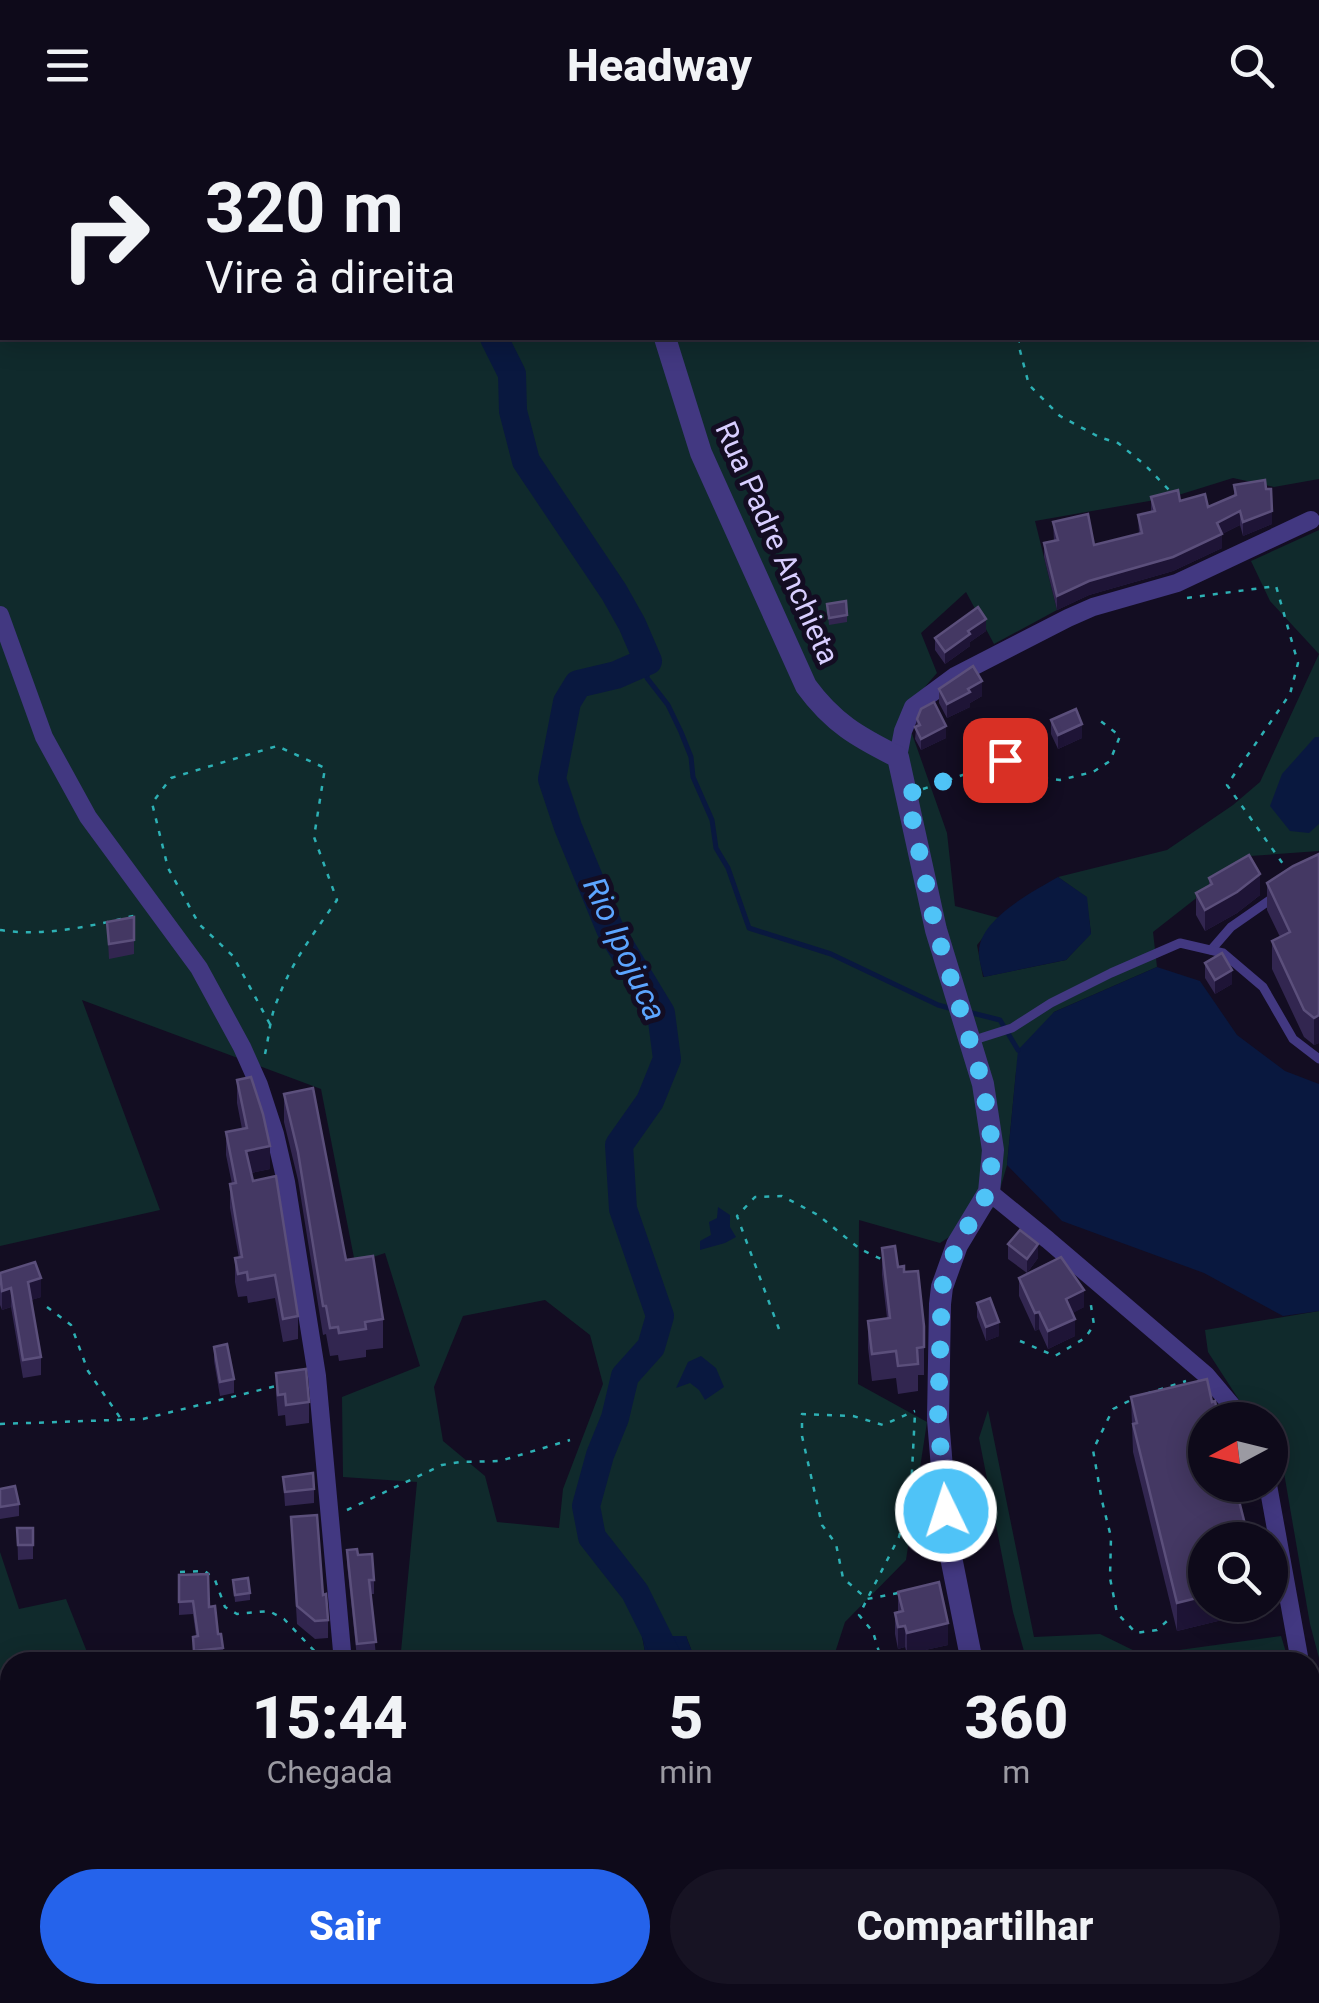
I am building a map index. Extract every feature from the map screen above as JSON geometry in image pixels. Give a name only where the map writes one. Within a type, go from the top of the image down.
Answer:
[{"type":"street","name":"Rua Padre Anchieta","points":[[665,340],[702,454],[806,686],[837,722],[857,737],[898,757]]},
{"type":"street","points":[[970,1652],[948,1542],[938,1404],[942,1287],[957,1245],[988,1192],[993,1150],[983,1084],[936,930],[898,757],[906,720],[913,708],[955,676],[1068,618],[1092,607],[1166,586],[1310,520]]},
{"type":"street","points":[[0,615],[44,738],[88,817],[200,968],[260,1085],[295,1225],[317,1376],[342,1652]]},
{"type":"street","points":[[988,1192],[1206,1376],[1228,1402]]},
{"type":"street","points":[[1271,1502],[1298,1652]]},
{"type":"lane","points":[[1211,950],[1230,927],[1295,882]]},
{"type":"lane","points":[[965,1021],[995,1033],[1012,1028],[1110,972],[1180,943],[1223,953],[1263,987],[1293,1039],[1319,1059]]},
{"type":"path","points":[[1020,340],[1029,385],[1060,416],[1118,443],[1171,492]]},
{"type":"path","points":[[1166,586],[1179,599],[1276,586],[1298,663],[1290,694],[1228,785],[1295,882]]},
{"type":"path","points":[[907,794],[1005,760],[1032,778],[1060,780],[1093,772],[1110,761],[1120,736],[1098,718]]},
{"type":"path","points":[[260,1085],[271,1026],[275,1004],[299,952],[337,900],[314,836],[325,768],[277,746],[171,778],[152,804],[168,868],[199,924],[233,956],[271,1026]]},
{"type":"path","points":[[0,930],[46,931],[158,910]]},
{"type":"path","points":[[779,1329],[737,1216],[755,1196],[782,1196],[818,1215],[860,1250],[887,1262]]},
{"type":"path","points":[[1020,1342],[1055,1356],[1085,1338],[1094,1324],[1086,1272]]},
{"type":"path","points":[[47,1306],[71,1326],[88,1371],[122,1420]]},
{"type":"path","points":[[1167,1620],[1157,1630],[1136,1633],[1118,1614],[1110,1578],[1110,1537],[1093,1450],[1113,1409],[1154,1390],[1206,1376]]},
{"type":"path","points":[[0,1424],[143,1419],[280,1386]]},
{"type":"path","points":[[867,1599],[843,1578],[836,1544],[822,1525],[802,1436],[802,1414],[852,1416],[882,1425],[938,1404]]},
{"type":"path","points":[[878,1652],[873,1632],[859,1614],[899,1537],[911,1490],[915,1411]]},
{"type":"path","points":[[328,1520],[442,1465],[500,1461],[570,1440]]},
{"type":"path","points":[[180,1572],[205,1571],[215,1580],[225,1607],[236,1614],[269,1612],[284,1619],[315,1652]]},
{"type":"path","points":[[867,1599],[901,1592]]},
{"type":"green space","points":[[0,340],[1319,340],[1319,479],[1274,487],[1233,478],[1172,497],[1035,521],[1057,610],[994,644],[966,592],[921,633],[937,673],[904,711],[947,833],[955,906],[999,918],[977,945],[983,977],[1066,960],[1091,933],[1086,897],[1058,877],[1167,850],[1260,782],[1319,654],[1319,851],[1250,856],[1153,932],[1157,967],[1054,1012],[1016,1072],[1007,1165],[995,1207],[940,1243],[859,1220],[858,1384],[927,1422],[906,1560],[845,1622],[835,1652],[692,1652],[686,1636],[642,1636],[645,1652],[401,1652],[417,1482],[343,1477],[342,1397],[420,1366],[385,1253],[355,1263],[321,1089],[82,1000],[160,1210],[0,1246]],"holes":[[[545,1300],[590,1335],[603,1384],[563,1489],[559,1528],[497,1522],[485,1476],[443,1441],[434,1387],[463,1316]]]},
{"type":"green space","points":[[1319,530],[1319,654],[1270,601],[1251,561]]},
{"type":"green space","points":[[1319,1311],[1319,1652],[1310,1624],[1288,1496],[1288,1402],[1240,1402],[1208,1352],[1205,1330]]},
{"type":"green space","points":[[988,1410],[1034,1637],[1100,1634],[1137,1652],[1024,1652],[979,1438]]},
{"type":"green space","points":[[0,1552],[19,1609],[66,1599],[87,1652],[0,1652]]},
{"type":"green space","points":[[1281,1636],[1286,1652],[1165,1652]]},
{"type":"water","points":[[1319,737],[1319,824],[1309,833],[1290,831],[1270,806],[1282,774]]},
{"type":"water","points":[[1058,877],[1087,897],[1091,934],[1066,960],[984,977],[979,953],[987,929],[1008,908]]},
{"type":"water","points":[[1157,967],[1200,981],[1237,1035],[1285,1071],[1319,1084],[1319,1311],[1283,1316],[1204,1273],[1062,1221],[1007,1165],[1018,1050],[1054,1012]]},
{"type":"water","points":[[718,1207],[730,1215],[730,1227],[736,1237],[700,1250],[700,1241],[711,1235],[709,1222],[717,1218]]},
{"type":"water","points":[[701,1356],[716,1368],[724,1387],[705,1400],[690,1383],[676,1388],[688,1362]]},
{"type":"water","points":[[642,1636],[686,1636],[692,1652],[645,1652]]},
{"type":"building","points":[[1265,480],[1266,489],[1271,489],[1272,511],[1243,522],[1240,511],[1217,523],[1222,534],[1173,557],[1089,581],[1057,596],[1044,543],[1058,540],[1053,522],[1088,514],[1094,545],[1142,533],[1138,515],[1155,511],[1151,497],[1178,490],[1180,501],[1205,494],[1208,507],[1236,495],[1234,485]]},
{"type":"building","points":[[846,601],[847,615],[829,618],[827,604]]},
{"type":"building","points":[[978,607],[986,619],[945,652],[935,638]]},
{"type":"building","points":[[973,666],[982,681],[947,704],[939,689]]},
{"type":"building","points":[[934,702],[946,726],[921,739],[915,727],[920,725],[917,719],[921,709]]},
{"type":"building","points":[[1076,709],[1082,724],[1058,735],[1051,720]]},
{"type":"building","points":[[1319,854],[1319,1015],[1314,1018],[1304,1010],[1272,941],[1290,932],[1267,883]]},
{"type":"building","points":[[1249,855],[1260,874],[1205,910],[1196,893],[1212,884],[1209,878]]},
{"type":"building","points":[[134,917],[134,940],[109,944],[107,922]]},
{"type":"building","points":[[1222,953],[1232,970],[1215,980],[1205,963]]},
{"type":"building","points":[[251,1077],[270,1146],[246,1151],[253,1181],[276,1176],[298,1316],[283,1319],[275,1275],[248,1280],[247,1272],[238,1274],[235,1258],[242,1257],[230,1184],[236,1183],[226,1132],[247,1128],[237,1080]]},
{"type":"building","points":[[313,1088],[346,1260],[373,1256],[383,1319],[365,1322],[366,1329],[339,1333],[338,1327],[330,1328],[323,1306],[298,1152],[284,1094]]},
{"type":"building","points":[[1020,1230],[1038,1244],[1027,1259],[1008,1244]]},
{"type":"building","points":[[895,1246],[898,1267],[904,1266],[904,1272],[918,1271],[924,1347],[917,1348],[918,1364],[898,1366],[896,1351],[872,1354],[868,1321],[890,1318],[882,1248]]},
{"type":"building","points":[[1061,1257],[1084,1290],[1066,1299],[1075,1319],[1048,1331],[1019,1278]]},
{"type":"building","points":[[35,1262],[41,1278],[28,1282],[41,1357],[23,1360],[11,1288],[2,1291],[0,1273]]},
{"type":"building","points":[[990,1298],[999,1322],[986,1327],[977,1303]]},
{"type":"building","points":[[227,1344],[234,1379],[220,1382],[214,1347]]},
{"type":"building","points":[[306,1369],[309,1402],[286,1405],[285,1394],[278,1395],[276,1373]]},
{"type":"building","points":[[1207,1379],[1212,1402],[1188,1402],[1188,1502],[1239,1502],[1244,1522],[1188,1522],[1188,1600],[1177,1603],[1133,1424],[1137,1423],[1131,1397]]},
{"type":"building","points":[[313,1473],[314,1489],[285,1492],[283,1477]]},
{"type":"building","points":[[15,1486],[19,1504],[0,1507],[0,1489]]},
{"type":"building","points":[[317,1515],[328,1620],[315,1621],[297,1606],[291,1517]]},
{"type":"building","points":[[17,1528],[33,1528],[33,1545],[18,1545]]},
{"type":"building","points":[[357,1549],[358,1555],[372,1554],[374,1580],[369,1580],[376,1642],[357,1644],[347,1550]]},
{"type":"building","points":[[208,1574],[209,1607],[215,1606],[223,1648],[194,1651],[193,1637],[198,1636],[193,1601],[179,1602],[179,1575]]},
{"type":"building","points":[[248,1578],[250,1593],[235,1595],[233,1580]]},
{"type":"building","points":[[939,1582],[948,1623],[907,1633],[905,1626],[898,1627],[895,1613],[903,1611],[898,1592]]},
{"type":"waterway","name":"Rio Ipojuca","points":[[495,340],[512,374],[513,411],[526,461],[614,592],[648,661],[616,675],[578,684],[567,702],[552,779],[610,929],[661,1013],[667,1059],[650,1101],[619,1145],[623,1209],[660,1316],[651,1347],[625,1376],[586,1506],[592,1537],[635,1592],[665,1652]]},
{"type":"waterway","points":[[648,661],[647,678],[668,705],[681,732],[691,757],[693,777],[712,820],[716,848],[728,868],[749,928],[831,954],[953,1009]]},
{"type":"waterway","points":[[968,1012],[1000,1020],[1018,1050]]},
{"type":"route","points":[[946,1511],[938,1419],[942,1287],[957,1245],[988,1192],[993,1150],[983,1084],[936,930],[907,794],[1005,760]]}]
